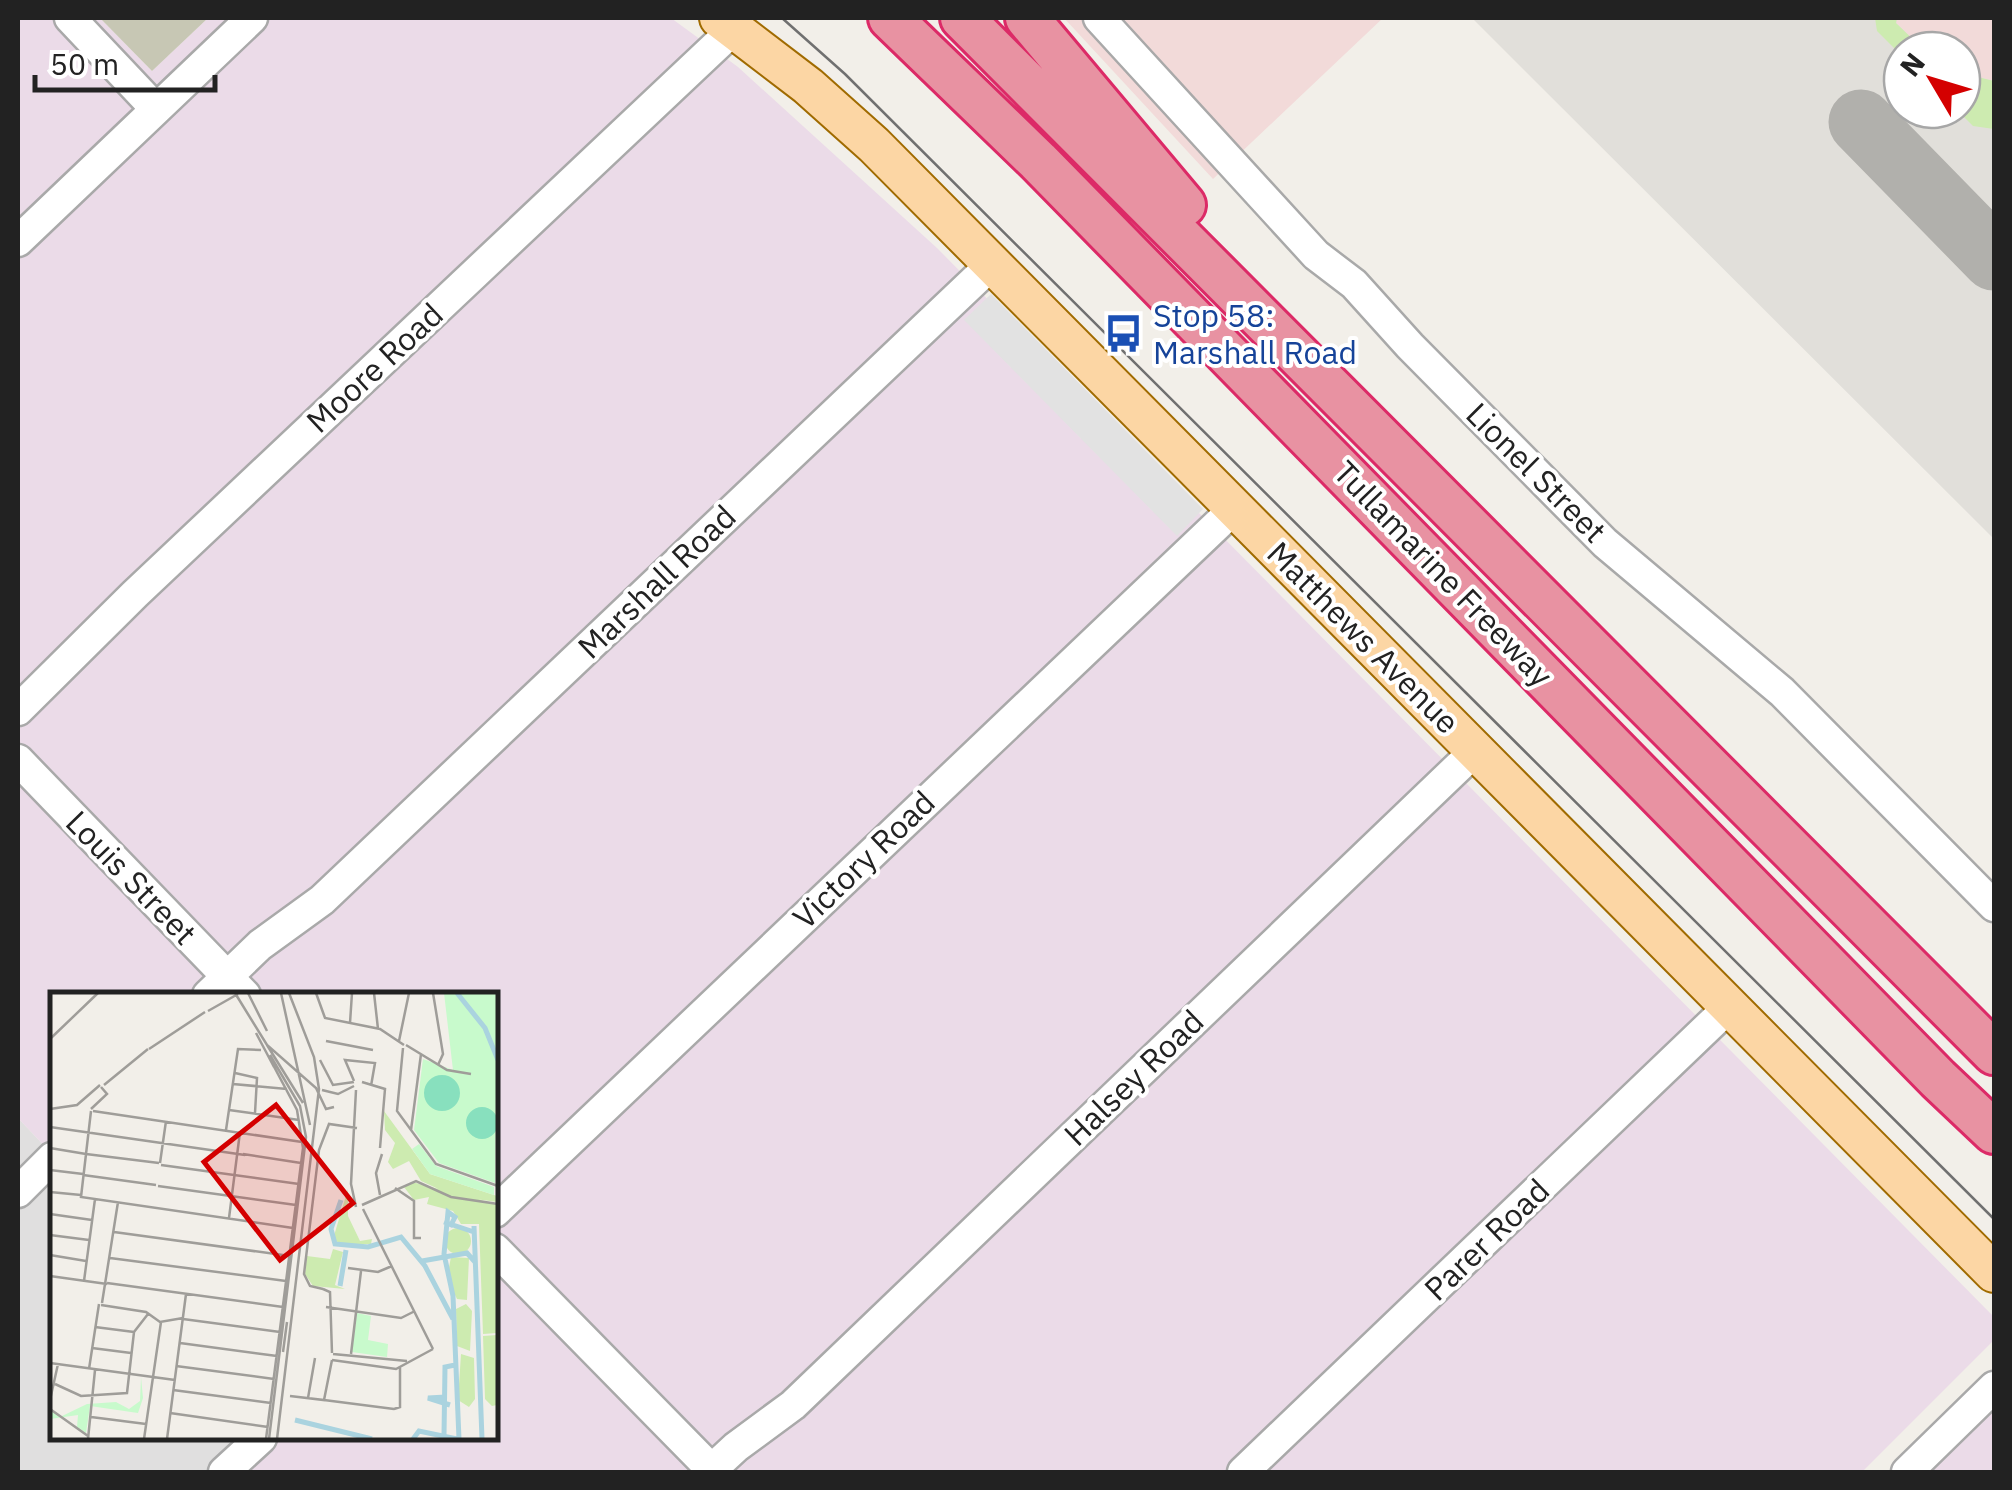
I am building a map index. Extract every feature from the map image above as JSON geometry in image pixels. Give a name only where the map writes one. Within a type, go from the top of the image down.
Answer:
[{"type":"highway","points":[[870,18],[1038,162]]},
{"type":"highway","name":"Tullamarine Freeway","points":[[890,18],[1038,162],[1994,1134]]},
{"type":"highway","name":"Tullamarine Freeway","points":[[962,18],[1988,1047]]},
{"type":"highway","points":[[1027,18],[1286,325],[1471,526]]},
{"type":"main road","name":"Matthews Avenue","points":[[727,23],[874,144],[1994,1274]]},
{"type":"street","points":[[70,18],[156,109]]},
{"type":"street","points":[[18,241],[252,18]]},
{"type":"street","name":"Lionel Street","points":[[1099,18],[1316,254],[1354,284],[1595,533],[1782,692],[1994,906]]},
{"type":"street","name":"Moore Road","points":[[18,710],[727,23]]},
{"type":"street","name":"Marshall Road","points":[[231,990],[275,958],[322,900],[992,264]]},
{"type":"street","name":"Victory Road","points":[[498,1209],[1234,508]]},
{"type":"street","name":"Halsey Road","points":[[718,1472],[736,1447],[793,1405],[1475,751]]},
{"type":"street","name":"Louis Street","points":[[18,760],[231,990]]},
{"type":"street","name":"Parer Road","points":[[1243,1472],[1730,1006]]},
{"type":"street","points":[[18,1192],[50,1160]]},
{"type":"street","points":[[498,1253],[718,1472]]},
{"type":"street","points":[[1907,1472],[1994,1387]]},
{"type":"street","points":[[224,1472],[258,1440]]},
{"type":"shaded area","points":[[18,18],[100,18],[152,71],[208,18],[671,18],[738,67],[937,248],[1994,1317],[1994,1340],[1862,1472],[224,1472],[259,1440],[498,1440],[498,992],[50,992],[50,1152],[18,1118]]},
{"type":"shaded area","points":[[100,18],[208,18],[152,71]]},
{"type":"shaded area","points":[[1064,18],[1383,18],[1213,179]]},
{"type":"shaded area","points":[[1472,18],[1897,18],[1896,23],[1903,30],[1882,30],[1882,130],[1982,130],[1982,78],[1994,81],[1994,539]]},
{"type":"shaded area","points":[[1897,18],[1994,18],[1994,81],[1982,78],[1982,30],[1903,30],[1895,22]]},
{"type":"shaded area","points":[[991,294],[1203,509],[1177,536],[964,320]]},
{"type":"shaded area","points":[[18,1118],[50,1152],[50,1440],[259,1440],[224,1472],[18,1472]]},
{"type":"shaded area","points":[[1994,1407],[1994,1472],[1928,1472]]},
{"type":"green space","points":[[1875,18],[1897,18],[1896,23],[1903,30],[1882,30],[1882,36]]},
{"type":"green space","points":[[1982,78],[1994,81],[1994,129],[1982,127]]},
{"type":"taxiway","points":[[1861,122],[1994,258]]},
{"type":"tram line","points":[[782,18],[845,74],[1994,1219]]},
{"type":"place","name":"Stop 58: Marshall Road","points":[[1123,334]]}]
